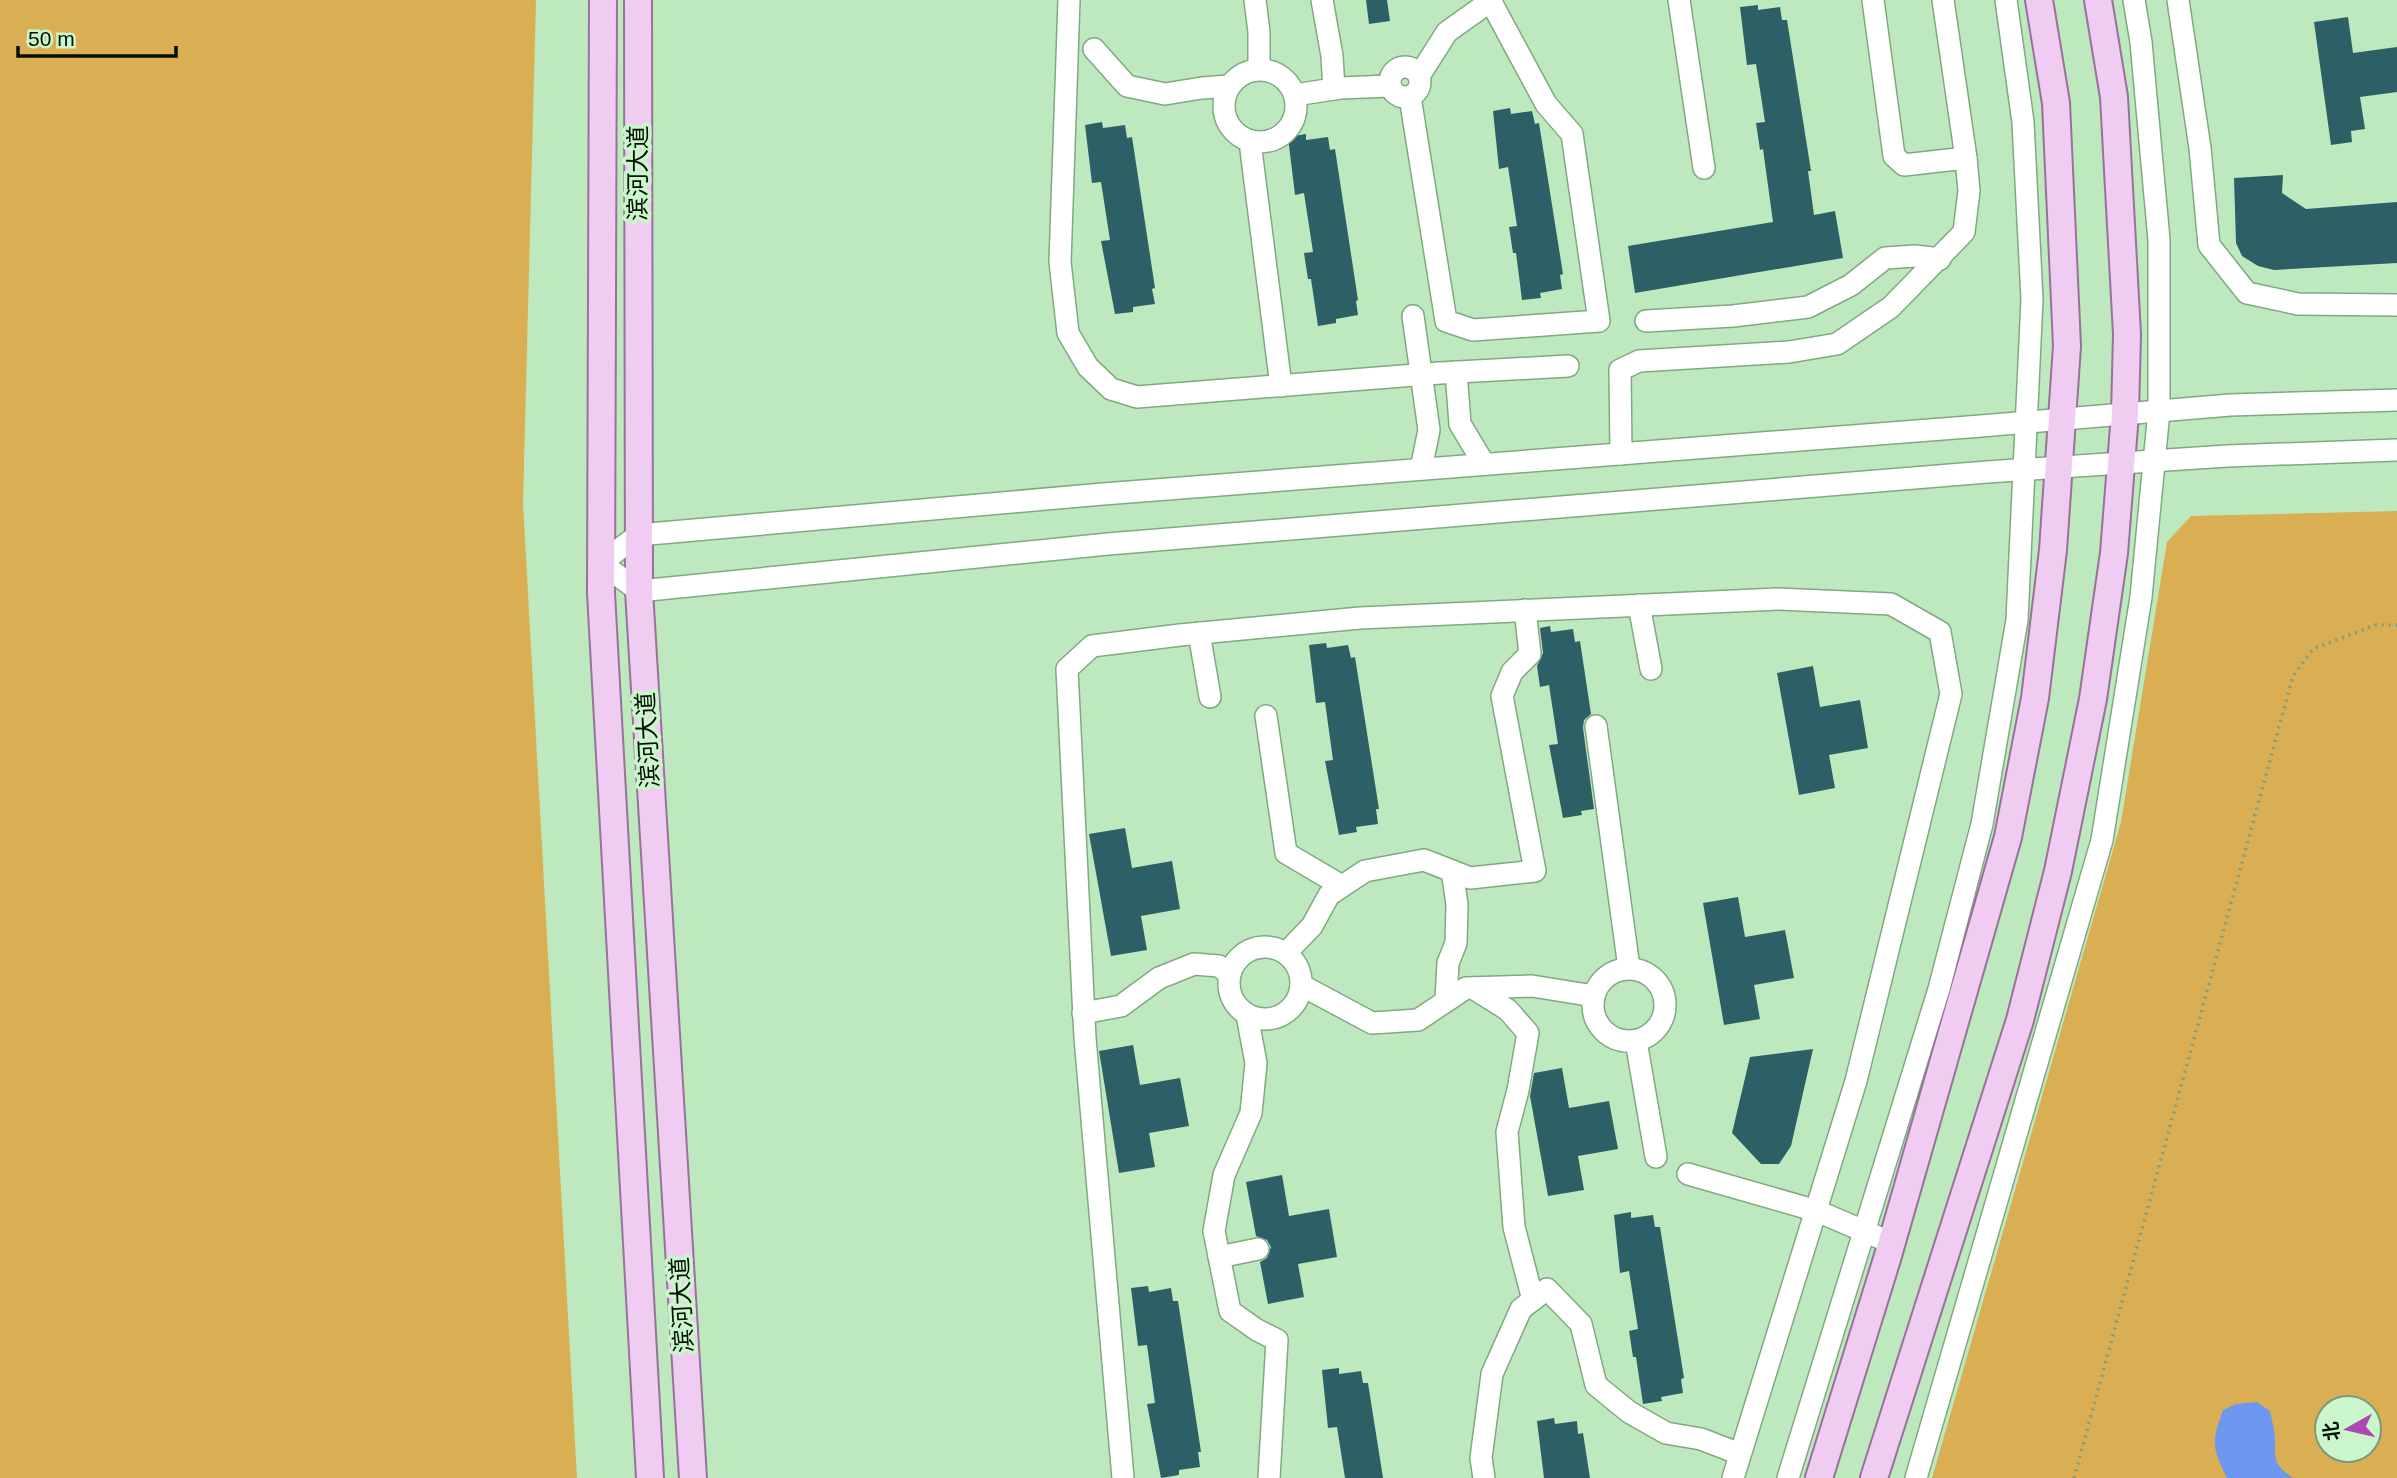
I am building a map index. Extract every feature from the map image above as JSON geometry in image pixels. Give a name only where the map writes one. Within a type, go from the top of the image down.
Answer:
[{"type":"main road","name":"滨河大道","points":[[603,0],[601,563],[650,1478]]},
{"type":"main road","name":"滨河大道","points":[[638,0],[639,591],[693,1478]]},
{"type":"main road","points":[[1818,1478],[1892,1243],[2008,837],[2035,698],[2053,550],[2067,346],[2056,103],[2039,0]]},
{"type":"main road","points":[[1874,1478],[2020,1020],[2058,871],[2093,699],[2114,553],[2127,334],[2114,97],[2098,0]]},
{"type":"street","points":[[1069,0],[1060,262],[1068,332],[1088,367],[1111,389],[1137,397],[1422,374],[1568,366]]},
{"type":"street","points":[[1255,0],[1259,69]]},
{"type":"street","points":[[1322,0],[1332,56],[1334,89]]},
{"type":"street","points":[[1679,0],[1704,168]]},
{"type":"street","points":[[1873,0],[1894,156],[1904,165],[1966,158]]},
{"type":"street","points":[[1621,454],[1620,370],[1639,361],[1789,352],[1837,344],[1891,307],[1964,232],[1969,191],[1943,0]]},
{"type":"street","points":[[1787,1478],[1938,989],[1982,824],[2018,620],[2032,299],[2023,122],[2006,0]]},
{"type":"street","points":[[1916,1478],[2102,840],[2141,597],[2159,411],[2159,240],[2141,42],[2134,0]]},
{"type":"street","points":[[2178,0],[2200,148],[2209,245],[2247,293],[2298,304],[2397,305]]},
{"type":"street","points":[[1409,96],[1446,321],[1473,330],[1599,321],[1572,134],[1546,104],[1491,1],[1447,32],[1419,76],[1418,90],[1409,96],[1400,97],[1390,86],[1390,76],[1402,67],[1412,69],[1419,76]]},
{"type":"street","points":[[1094,49],[1127,86],[1165,94],[1229,86]]},
{"type":"street","points":[[1259,69],[1281,76],[1295,95],[1294,119],[1278,138],[1266,142],[1242,138],[1226,120],[1223,108],[1229,86],[1237,77],[1247,71],[1259,69]]},
{"type":"street","points":[[1295,95],[1334,89],[1390,86]]},
{"type":"street","points":[[1254,142],[1251,150],[1261,243],[1281,386]]},
{"type":"street","points":[[1646,321],[1733,316],[1808,307],[1851,285],[1885,258],[1915,256],[1940,259]]},
{"type":"street","points":[[1413,316],[1429,430],[1421,469]]},
{"type":"street","points":[[1456,372],[1460,424],[1484,464]]},
{"type":"street","points":[[2397,400],[2230,405],[1102,494],[638,535],[601,563],[639,591],[1121,543],[2059,467],[2227,456],[2397,450]]},
{"type":"street","points":[[1123,1478],[1083,1013],[1067,669],[1092,646],[1360,618],[1778,599],[1891,604],[1940,632],[1951,694],[1856,1081],[1733,1478]]},
{"type":"street","points":[[1639,605],[1651,669]]},
{"type":"street","points":[[1286,953],[1312,926],[1329,895],[1365,871],[1424,860],[1470,878],[1535,871],[1502,696],[1512,673],[1530,654],[1525,610]]},
{"type":"street","points":[[1199,633],[1210,697]]},
{"type":"street","points":[[1266,716],[1286,853],[1342,886]]},
{"type":"street","points":[[1596,726],[1629,968]]},
{"type":"street","points":[[1446,1000],[1448,963],[1456,943],[1457,904],[1452,871]]},
{"type":"street","points":[[1264,946],[1286,953],[1300,973],[1301,985],[1292,1007],[1283,1015],[1271,1019],[1247,1015],[1238,1008],[1228,986],[1234,963],[1242,954],[1264,946]]},
{"type":"street","points":[[1083,1013],[1121,1006],[1159,978],[1194,964],[1219,967],[1230,974]]},
{"type":"street","points":[[1629,968],[1651,975],[1664,994],[1666,1007],[1657,1029],[1636,1041],[1623,1041],[1612,1037],[1602,1029],[1593,1007],[1594,996],[1607,976],[1617,970],[1629,968]]},
{"type":"street","points":[[1301,985],[1372,1023],[1418,1020],[1466,988],[1532,986],[1594,996]]},
{"type":"street","points":[[1473,988],[1508,1010],[1528,1032],[1518,1090],[1507,1132],[1514,1227],[1533,1300]]},
{"type":"street","points":[[1247,1015],[1256,1063],[1251,1113],[1224,1175],[1214,1231],[1230,1311],[1277,1340],[1269,1478]]},
{"type":"street","points":[[1636,1041],[1656,1157]]},
{"type":"street","points":[[1688,1174],[1817,1211],[1892,1243]]},
{"type":"street","points":[[1219,1257],[1258,1249]]},
{"type":"street","points":[[1484,1478],[1481,1458],[1492,1374],[1521,1309],[1547,1289],[1581,1324],[1596,1385],[1629,1412],[1666,1433],[1701,1439],[1740,1454]]},
{"type":"path","points":[[2074,1478],[2293,677],[2313,649],[2376,625],[2397,625]]},
{"type":"shaded area","points":[[0,0],[536,0],[523,503],[577,1478],[0,1478]]},
{"type":"shaded area","points":[[2397,511],[2397,1478],[1932,1478],[2121,822],[2167,542],[2191,516]]},
{"type":"water","points":[[2257,1402],[2270,1411],[2277,1461],[2293,1478],[2227,1478],[2222,1468],[2216,1452],[2215,1438],[2223,1410],[2236,1404]]},
{"type":"building","points":[[1366,0],[1387,0],[1390,21],[1369,24]]},
{"type":"building","points":[[1758,5],[1758,10],[1780,7],[1782,20],[1787,20],[1811,171],[1808,171],[1814,215],[1835,211],[1843,258],[1635,293],[1628,246],[1773,222],[1763,149],[1760,150],[1756,123],[1765,122],[1756,64],[1747,65],[1740,7]]},
{"type":"building","points":[[2348,17],[2353,53],[2397,47],[2397,92],[2360,97],[2365,129],[2351,131],[2352,142],[2331,145],[2314,22]]},
{"type":"building","points":[[1510,108],[1511,114],[1532,111],[1535,124],[1539,123],[1563,274],[1560,275],[1562,289],[1540,293],[1541,298],[1522,300],[1516,253],[1513,253],[1509,227],[1517,226],[1508,167],[1499,169],[1493,111]]},
{"type":"building","points":[[1102,122],[1103,128],[1125,125],[1127,138],[1132,137],[1155,288],[1152,289],[1155,304],[1133,307],[1133,312],[1115,314],[1101,241],[1110,240],[1101,182],[1092,183],[1085,125]]},
{"type":"building","points":[[1306,134],[1306,140],[1328,137],[1330,150],[1335,149],[1358,300],[1358,315],[1318,326],[1304,253],[1313,252],[1304,193],[1295,195],[1288,137]]},
{"type":"building","points":[[2283,175],[2282,193],[2306,209],[2397,202],[2397,263],[2274,270],[2258,266],[2242,256],[2236,243],[2234,178]]},
{"type":"building","points":[[1550,626],[1551,632],[1573,629],[1575,642],[1580,641],[1591,714],[1584,720],[1583,728],[1594,809],[1581,811],[1582,815],[1563,818],[1549,745],[1558,744],[1549,685],[1540,687],[1537,666],[1543,653],[1540,628]]},
{"type":"building","points":[[1326,643],[1327,648],[1348,645],[1351,658],[1355,657],[1379,809],[1376,809],[1378,824],[1356,827],[1357,832],[1339,835],[1325,761],[1333,760],[1325,702],[1316,703],[1309,645]]},
{"type":"building","points":[[1813,666],[1820,707],[1860,700],[1868,748],[1829,755],[1835,788],[1799,795],[1777,673]]},
{"type":"building","points":[[1125,828],[1132,868],[1172,861],[1180,909],[1141,916],[1147,950],[1111,956],[1089,834]]},
{"type":"building","points":[[1738,897],[1745,937],[1785,930],[1794,978],[1754,985],[1760,1019],[1724,1025],[1703,903]]},
{"type":"building","points":[[1133,1045],[1140,1085],[1180,1078],[1189,1126],[1149,1133],[1155,1167],[1119,1173],[1099,1051]]},
{"type":"building","points":[[1813,1049],[1791,1146],[1779,1164],[1761,1164],[1732,1133],[1750,1057]]},
{"type":"building","points":[[1562,1068],[1569,1108],[1609,1101],[1618,1149],[1578,1156],[1584,1190],[1548,1196],[1530,1096],[1534,1073]]},
{"type":"building","points":[[1282,1175],[1289,1216],[1329,1209],[1337,1257],[1298,1264],[1304,1297],[1268,1304],[1260,1262],[1267,1258],[1271,1247],[1267,1240],[1256,1236],[1246,1182]]},
{"type":"building","points":[[1631,1212],[1631,1218],[1653,1215],[1655,1227],[1660,1227],[1684,1378],[1681,1379],[1683,1393],[1661,1397],[1662,1401],[1643,1404],[1629,1331],[1638,1329],[1629,1271],[1620,1273],[1614,1215]]},
{"type":"building","points":[[1148,1286],[1149,1292],[1171,1288],[1173,1301],[1178,1301],[1201,1452],[1198,1452],[1200,1467],[1179,1470],[1179,1475],[1161,1478],[1147,1404],[1155,1403],[1147,1345],[1138,1346],[1131,1288]]},
{"type":"building","points":[[1339,1368],[1339,1374],[1361,1371],[1363,1383],[1368,1383],[1383,1478],[1345,1478],[1337,1427],[1328,1428],[1322,1370]]},
{"type":"building","points":[[1554,1418],[1555,1424],[1577,1421],[1578,1434],[1583,1433],[1590,1478],[1544,1478],[1537,1421]]}]
